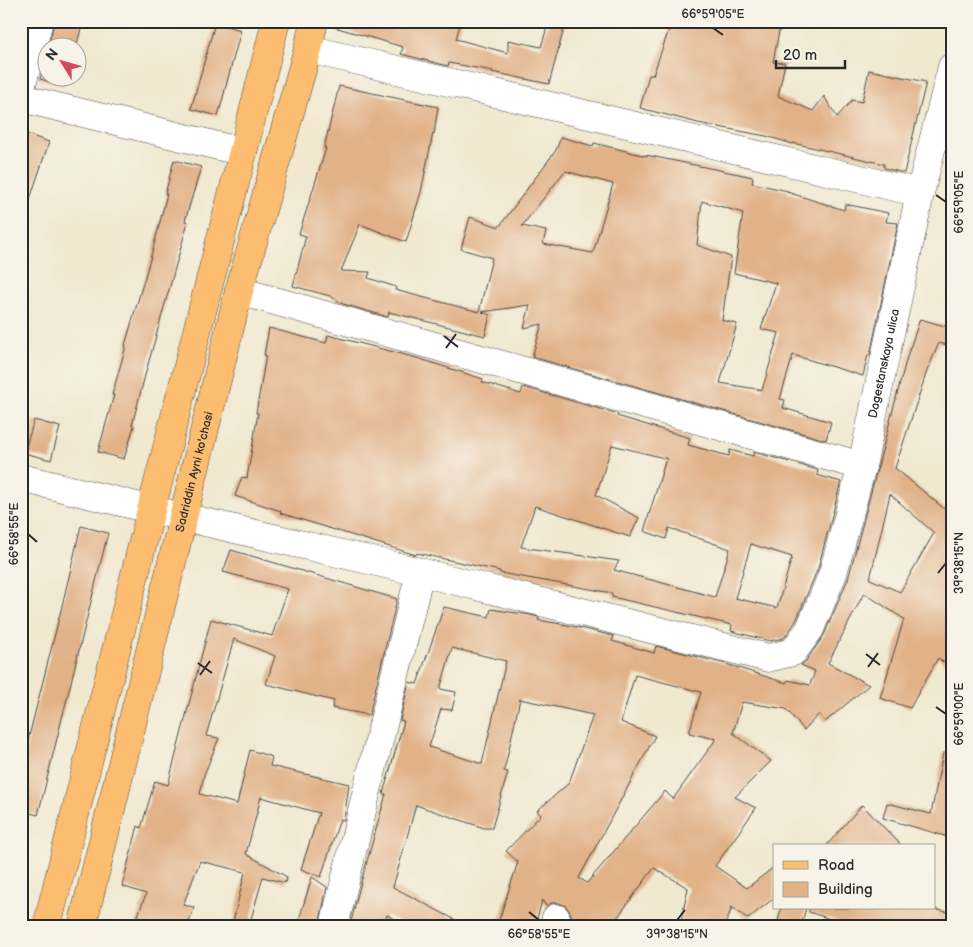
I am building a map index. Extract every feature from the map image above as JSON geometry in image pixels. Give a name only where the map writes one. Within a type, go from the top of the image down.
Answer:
[{"type":"main road","points":[[46,926],[276,21]]},
{"type":"main road","name":"Sadriddin Ayni ko'chasi","points":[[82,926],[239,291],[308,49],[314,21]]},
{"type":"street","points":[[21,88],[39,21]]},
{"type":"street","points":[[308,49],[920,192]]},
{"type":"street","name":"Dagestanskaya ulica","points":[[420,572],[768,658],[793,652],[810,628],[833,573],[862,466],[920,192],[952,68]]},
{"type":"street","points":[[21,98],[244,152]]},
{"type":"street","points":[[239,291],[862,466]]},
{"type":"street","points":[[21,478],[420,572],[334,926]]},
{"type":"building","points":[[54,21],[83,21],[79,38],[50,38]]},
{"type":"building","points":[[332,21],[461,21],[456,39],[508,53],[508,40],[541,47],[549,21],[566,21],[549,84],[449,63],[448,66],[401,54],[403,47],[331,26]]},
{"type":"building","points":[[672,21],[781,21],[773,62],[785,63],[778,96],[813,111],[824,96],[837,117],[852,100],[862,102],[869,70],[926,82],[904,173],[884,168],[884,164],[793,144],[766,136],[698,123],[640,108],[649,75],[653,75]]},
{"type":"building","points":[[215,23],[241,30],[218,116],[191,109]]},
{"type":"building","points":[[339,86],[438,107],[421,192],[406,242],[360,224],[341,271],[370,272],[368,278],[396,287],[395,290],[479,312],[492,258],[461,249],[470,217],[499,227],[556,150],[561,137],[593,146],[594,143],[646,156],[753,177],[752,183],[788,191],[844,210],[845,204],[888,213],[886,222],[898,223],[870,355],[868,355],[863,376],[793,355],[780,399],[785,400],[783,408],[831,422],[826,440],[532,357],[542,324],[524,328],[530,305],[482,312],[490,315],[485,336],[389,312],[388,317],[343,304],[330,296],[293,286],[306,236],[299,234],[326,148],[324,148]],"holes":[[[565,171],[613,184],[593,253],[543,244],[546,231],[522,226]],[[702,201],[743,213],[734,273],[776,283],[761,329],[779,333],[762,390],[720,383],[737,324],[722,320],[731,257],[697,245]]]},
{"type":"building","points":[[26,134],[49,142],[25,214],[21,213],[21,149]]},
{"type":"building","points":[[174,160],[201,167],[185,221],[188,222],[147,368],[132,425],[134,426],[124,459],[98,452],[114,395],[112,395],[125,345],[153,249]]},
{"type":"building","points":[[920,319],[952,328],[952,346],[939,343],[927,371],[895,468],[947,511],[952,502],[952,669],[938,658],[910,708],[880,698],[904,619],[864,593],[828,663],[869,685],[825,722],[819,714],[804,730],[786,709],[742,702],[733,733],[771,761],[735,797],[756,808],[715,866],[747,888],[773,868],[773,899],[748,919],[732,907],[725,926],[680,926],[688,888],[654,868],[611,926],[570,926],[571,914],[566,906],[552,903],[546,906],[542,900],[535,926],[497,926],[518,862],[506,851],[541,815],[537,811],[569,783],[593,715],[520,699],[504,771],[508,772],[492,828],[484,828],[416,805],[393,887],[467,926],[407,926],[387,915],[384,926],[350,926],[386,794],[383,794],[404,721],[400,720],[409,682],[417,684],[444,607],[489,617],[491,609],[530,615],[539,617],[538,620],[614,636],[612,641],[654,653],[656,646],[726,664],[786,683],[788,680],[810,685],[815,671],[801,665],[806,661],[824,635],[848,579],[907,357]],"holes":[[[890,494],[934,533],[900,592],[870,579]],[[452,648],[506,661],[482,764],[429,747],[441,709],[452,710],[456,692],[440,689]],[[635,675],[701,692],[689,733],[716,739],[673,799],[665,791],[587,883],[579,878],[655,736],[621,722]]]},
{"type":"building","points":[[269,328],[326,343],[328,335],[417,358],[483,379],[482,382],[521,394],[523,387],[618,414],[617,416],[690,438],[688,445],[729,456],[730,450],[753,456],[754,452],[818,470],[817,475],[841,482],[818,568],[796,621],[784,638],[770,641],[731,631],[732,625],[612,597],[612,593],[500,573],[500,571],[417,553],[416,555],[280,513],[281,511],[235,496],[242,477],[247,478],[266,355],[264,355]],"holes":[[[612,445],[668,459],[665,462],[644,531],[666,539],[669,528],[730,549],[715,597],[614,570],[619,561],[521,547],[535,506],[630,537],[639,518],[596,495]],[[751,544],[792,557],[777,608],[735,598]]]},
{"type":"building","points":[[34,420],[60,427],[51,460],[24,453]]},
{"type":"building","points":[[81,526],[108,533],[38,815],[21,811],[21,768]]},
{"type":"building","points":[[231,550],[397,599],[369,715],[332,708],[334,701],[266,684],[275,656],[234,639],[206,736],[219,738],[204,775],[200,794],[237,804],[250,750],[272,757],[270,766],[349,784],[344,820],[340,819],[321,877],[301,869],[319,813],[261,797],[246,854],[287,877],[285,883],[263,877],[249,926],[232,926],[245,872],[200,861],[183,905],[194,907],[188,926],[134,926],[146,894],[122,886],[138,826],[141,828],[155,781],[168,785],[211,619],[272,636],[288,589],[223,572]]},
{"type":"building","points":[[943,753],[952,754],[952,838],[883,818],[887,803],[931,814]]},
{"type":"building","points":[[862,805],[900,844],[828,844]]},
{"type":"building","points":[[312,877],[327,887],[319,926],[297,926]]},
{"type":"building","points":[[781,910],[805,910],[801,926],[777,926]]},
{"type":"building","points":[[809,910],[936,910],[952,913],[952,926],[851,926],[809,912]]}]
